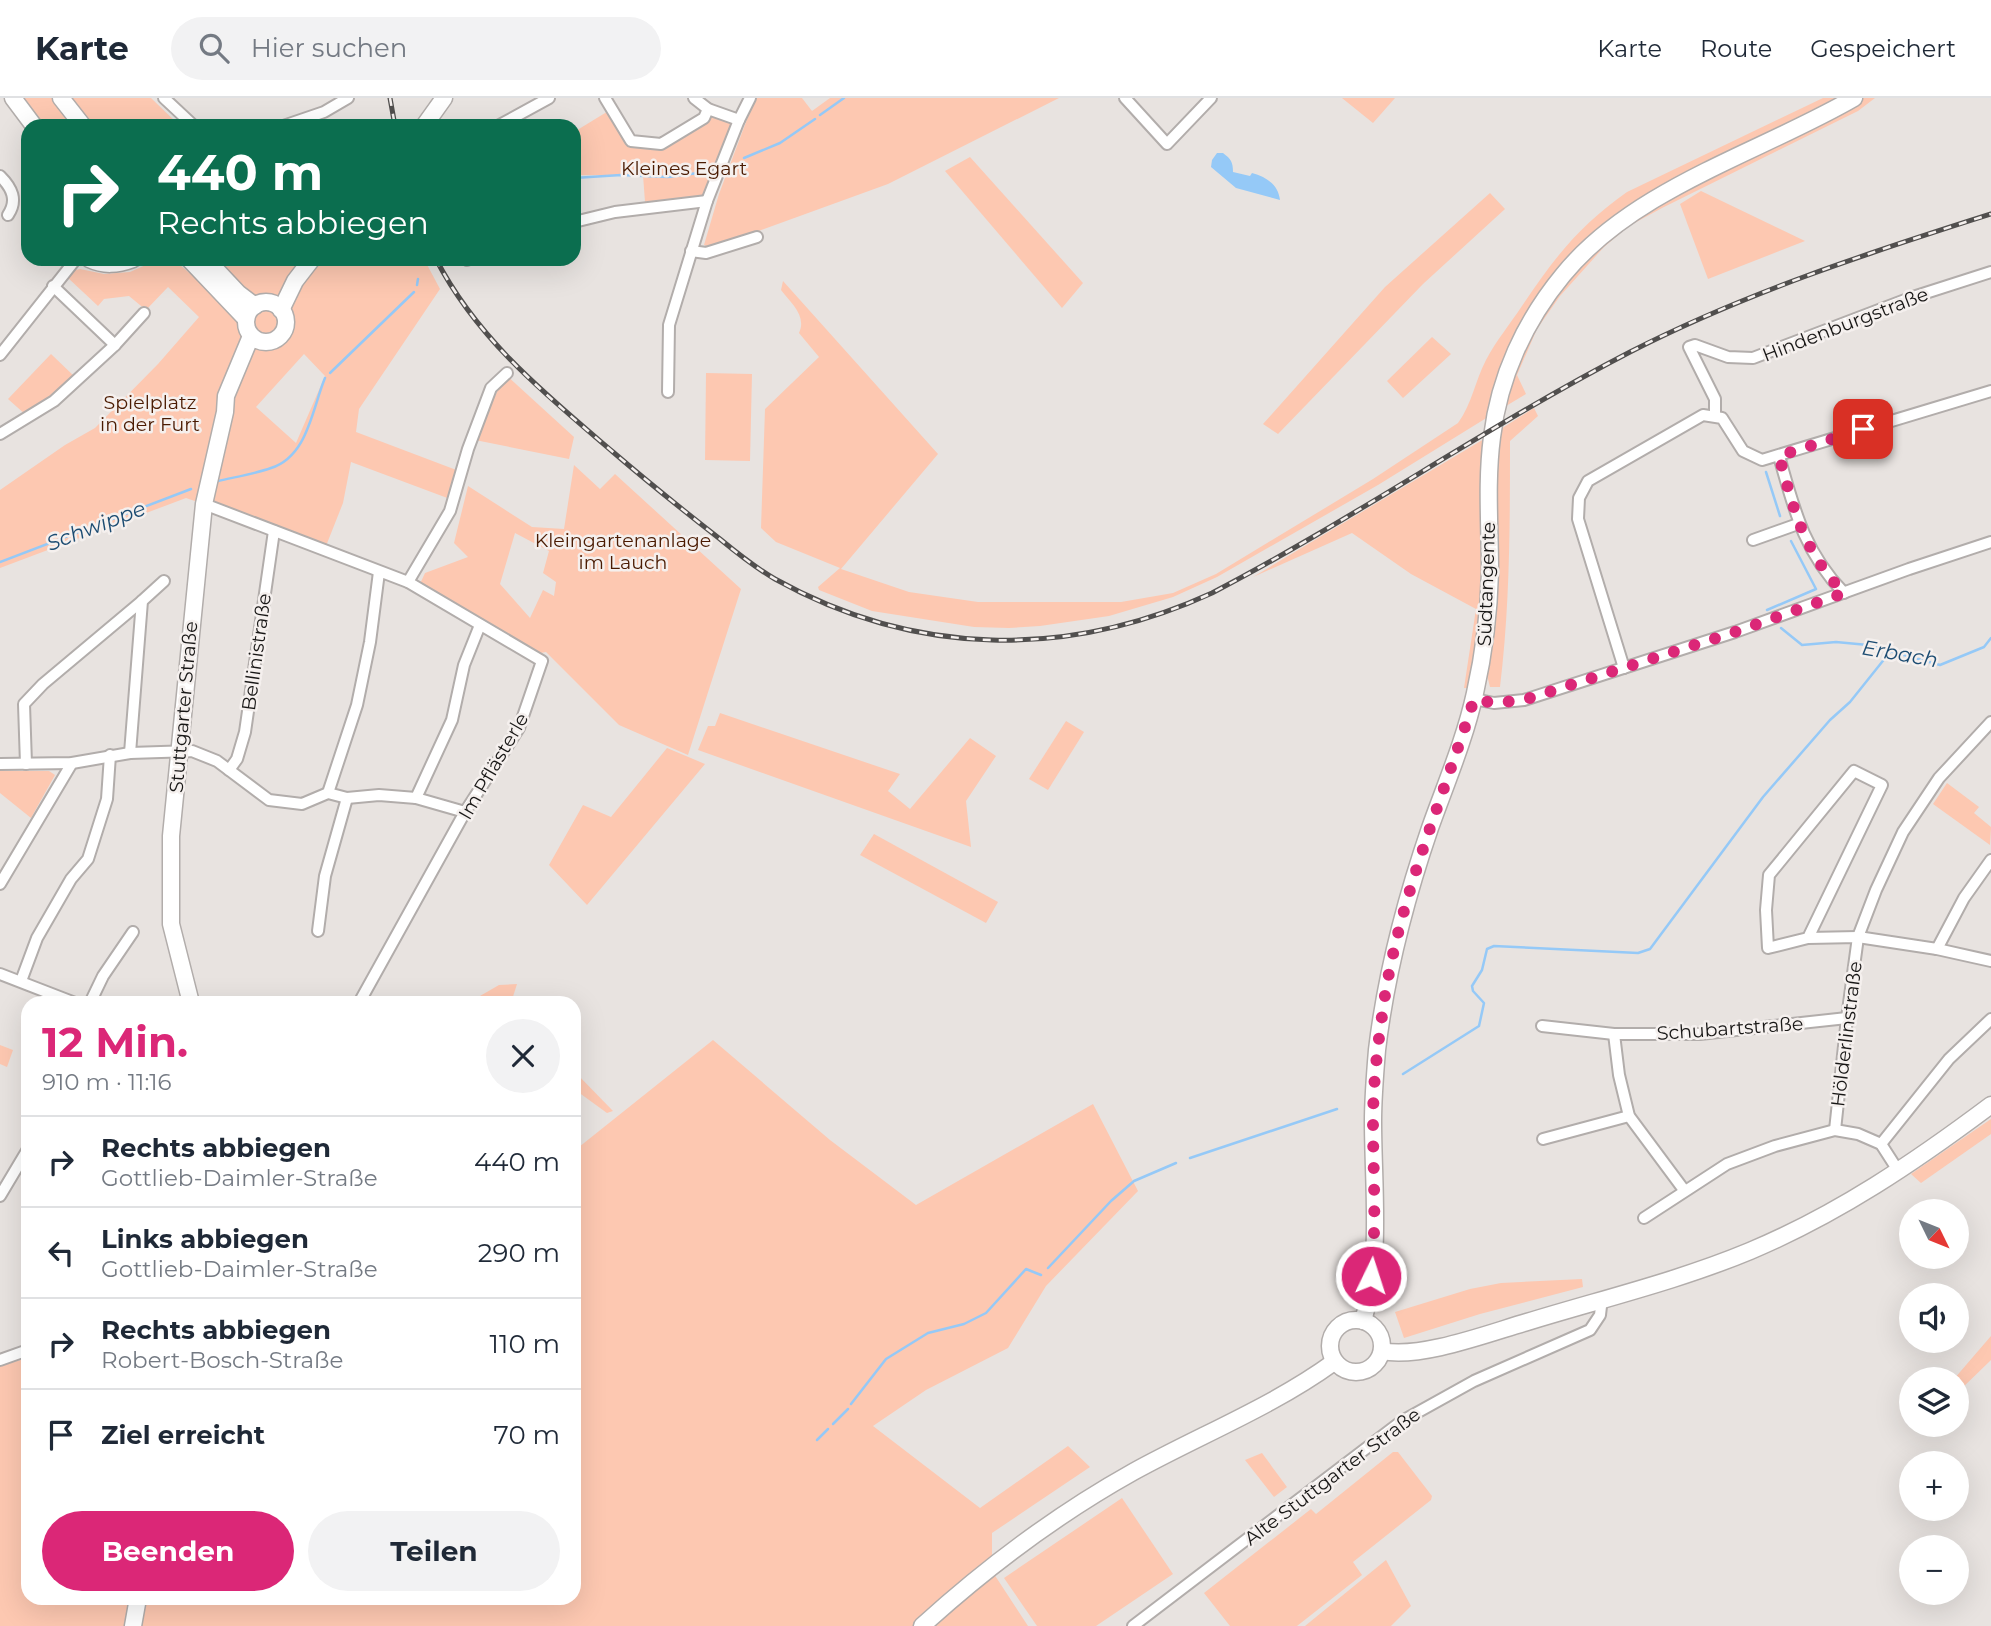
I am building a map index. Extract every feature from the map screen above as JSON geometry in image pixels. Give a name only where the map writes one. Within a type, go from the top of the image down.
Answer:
[{"type":"main road","points":[[13,98],[29,119]]},
{"type":"main road","points":[[61,98],[78,119]]},
{"type":"main road","points":[[429,119],[444,98]]},
{"type":"main road","name":"Südtangente","points":[[1363,1321],[1369,1298],[1374,1253],[1373,1100],[1389,970],[1413,877],[1454,764],[1481,668],[1489,601],[1492,435],[1509,367],[1530,322],[1564,272],[1628,216],[1662,195],[1788,134],[1854,98]]},
{"type":"main road","points":[[199,266],[263,310]]},
{"type":"main road","points":[[213,266],[238,293],[263,310],[285,319],[282,333],[271,341],[257,339],[246,325],[263,310],[295,281],[307,266]]},
{"type":"main road","name":"Stuttgarter Straße","points":[[189,996],[178,960],[170,917],[170,850],[204,504],[225,412],[234,399],[256,349],[257,339]]},
{"type":"main road","points":[[1382,1351],[1407,1353],[1425,1350],[1665,1282],[1748,1251],[1834,1210],[1899,1172],[1991,1105]]},
{"type":"main road","points":[[1347,1321],[1363,1321],[1377,1329],[1381,1336],[1382,1351],[1374,1366],[1357,1373],[1349,1372],[1334,1362],[1329,1346],[1334,1331],[1347,1321]]},
{"type":"main road","points":[[922,1626],[982,1573],[1057,1518],[1136,1471],[1284,1394],[1334,1362]]},
{"type":"main road","points":[[133,1626],[137,1605]]},
{"type":"street","points":[[164,98],[186,119]]},
{"type":"street","points":[[304,119],[324,112],[348,98]]},
{"type":"street","points":[[511,119],[549,98]]},
{"type":"street","points":[[606,98],[631,141],[661,144],[704,118],[708,109]]},
{"type":"street","points":[[694,98],[708,109],[739,120]]},
{"type":"street","points":[[668,392],[669,325],[708,201],[750,98]]},
{"type":"street","points":[[1125,98],[1167,144],[1211,98]]},
{"type":"street","points":[[0,176],[14,195],[13,207],[8,215]]},
{"type":"street","points":[[581,220],[615,212],[708,201]]},
{"type":"street","points":[[691,251],[706,253],[757,237]]},
{"type":"street","points":[[0,355],[70,266]]},
{"type":"street","name":"Hindenburgstraße","points":[[1715,415],[1715,399],[1689,347],[1695,345],[1728,357],[1753,359],[1913,297],[1991,272]]},
{"type":"street","points":[[53,286],[115,345]]},
{"type":"street","points":[[0,434],[54,401],[115,345],[144,313]]},
{"type":"street","points":[[408,582],[450,511],[468,449],[491,388],[507,373]]},
{"type":"street","points":[[1624,668],[1578,519],[1580,498],[1588,481],[1703,415],[1722,418],[1743,451],[1762,460],[1991,391]]},
{"type":"street","points":[[1779,456],[1798,524],[1825,574],[1844,593]]},
{"type":"street","name":"Im Pflästerle","points":[[204,504],[408,582],[542,661],[519,728],[465,812],[363,996]]},
{"type":"street","points":[[1753,540],[1798,524]]},
{"type":"street","name":"Bellinistraße","points":[[229,770],[237,759],[245,732],[274,531]]},
{"type":"street","points":[[1474,699],[1494,703],[1524,700],[1991,542]]},
{"type":"street","points":[[328,793],[357,705],[370,642],[379,572]]},
{"type":"street","points":[[26,764],[24,704],[43,684],[164,581]]},
{"type":"street","points":[[130,753],[142,601]]},
{"type":"street","points":[[415,799],[452,720],[464,665],[480,625]]},
{"type":"street","name":"Hölderlinstraße","points":[[1835,1130],[1858,937],[1903,832],[1939,778],[1991,722]]},
{"type":"street","points":[[0,764],[72,763],[130,753],[198,752],[217,761],[269,800],[302,804],[328,793],[347,798],[379,795],[415,799],[465,812]]},
{"type":"street","points":[[20,981],[37,938],[71,879],[88,859],[107,799],[110,755]]},
{"type":"street","points":[[0,884],[72,763]]},
{"type":"street","points":[[1808,938],[1882,785],[1854,771],[1769,875],[1766,911],[1768,948],[1808,938],[1858,937],[1937,949],[1991,961]]},
{"type":"street","points":[[318,931],[325,876],[347,798]]},
{"type":"street","points":[[1937,949],[1965,898],[1991,860]]},
{"type":"street","points":[[93,996],[103,976],[133,932]]},
{"type":"street","points":[[0,974],[58,996]]},
{"type":"street","name":"Schubartstraße","points":[[1542,1026],[1614,1034],[1700,1034],[1847,1018]]},
{"type":"street","points":[[1881,1144],[1949,1059],[1991,1019]]},
{"type":"street","points":[[1614,1034],[1619,1075],[1629,1116],[1684,1190]]},
{"type":"street","points":[[1543,1139],[1629,1116]]},
{"type":"street","points":[[1643,1218],[1727,1164],[1775,1146],[1835,1130],[1858,1134],[1881,1144],[1899,1172]]},
{"type":"street","points":[[0,1196],[21,1161]]},
{"type":"street","name":"Alte Stuttgarter Straße","points":[[1133,1626],[1402,1421],[1474,1381],[1590,1330],[1600,1315],[1602,1298]]},
{"type":"street","points":[[0,1360],[21,1352]]},
{"type":"green space","points":[[21,98],[52,98],[68,119],[36,119]]},
{"type":"green space","points":[[70,98],[151,98],[173,119],[86,119]]},
{"type":"green space","points":[[755,98],[802,98],[812,111],[830,98],[1059,98],[888,184],[712,248],[704,245],[719,194]]},
{"type":"green space","points":[[1342,98],[1395,98],[1373,123]]},
{"type":"green space","points":[[1823,98],[1838,98],[1689,171],[1643,198],[1612,220],[1559,268],[1488,417],[1378,485],[1217,577],[1173,597],[1109,616],[1009,628],[974,627],[872,611],[819,590],[818,587],[840,568],[776,542],[761,528],[765,409],[819,357],[799,333],[801,321],[781,290],[783,281],[938,454],[841,569],[909,592],[978,602],[1121,602],[1173,593],[1216,574],[1373,479],[1458,423],[1490,353],[1534,289],[1581,230],[1627,192]]},
{"type":"green space","points":[[1860,98],[1875,98],[1858,111],[1629,226],[1604,247],[1560,296],[1537,329],[1517,375],[1526,394],[1501,409],[1517,362],[1545,305],[1589,253],[1637,215]]},
{"type":"green space","name":"Kleines Egart","points":[[610,110],[631,144],[662,146],[713,116],[732,124],[707,195],[645,202],[643,175],[581,175],[581,128]]},
{"type":"green space","points":[[970,157],[1083,283],[1062,308],[945,171]]},
{"type":"green space","points":[[1701,191],[1805,241],[1708,279],[1680,204]]},
{"type":"green space","points":[[1490,193],[1505,209],[1423,284],[1278,434],[1263,424],[1385,287]]},
{"type":"green space","name":"Spielplatz in der Furt","points":[[143,266],[181,266],[221,300],[216,266],[428,266],[440,289],[359,409],[356,432],[459,471],[450,499],[351,462],[343,503],[326,546],[186,498],[0,568],[0,490],[65,445],[95,428],[158,364],[199,317],[168,287],[146,310],[129,296],[104,299],[98,306],[67,277],[80,269],[104,274],[130,272]],"holes":[[[304,354],[325,376],[296,443],[256,407]]]},
{"type":"green space","points":[[1432,337],[1451,354],[1403,398],[1387,381]]},
{"type":"green space","points":[[51,354],[76,378],[26,415],[8,399]]},
{"type":"green space","points":[[706,373],[752,374],[750,461],[705,460]]},
{"type":"green space","points":[[505,374],[574,437],[569,459],[475,440]]},
{"type":"green space","points":[[1534,408],[1538,416],[1510,441],[1506,626],[1500,687],[1490,687],[1487,675],[1494,625],[1496,432]]},
{"type":"green space","points":[[1484,439],[1482,617],[1468,688],[1464,688],[1476,609],[1411,574],[1352,533],[1253,577]]},
{"type":"green space","name":"Kleingartenanlage im Lauch","points":[[574,465],[600,489],[615,474],[741,589],[688,755],[619,725],[546,652],[535,654],[419,586],[425,573],[468,557],[454,543],[468,486],[532,527],[564,529]],"holes":[[[515,533],[549,551],[543,573],[556,582],[554,596],[543,590],[530,618],[500,584]]]},
{"type":"green space","points":[[720,713],[900,774],[888,791],[910,809],[970,738],[996,756],[966,801],[971,847],[698,750],[708,726],[715,726]]},
{"type":"green space","points":[[1066,721],[1084,732],[1048,790],[1029,779]]},
{"type":"green space","points":[[667,748],[705,764],[587,905],[549,865],[583,805],[611,817]]},
{"type":"green space","points":[[0,771],[49,771],[55,775],[31,818],[0,793]]},
{"type":"green space","points":[[1947,783],[1979,807],[1974,813],[1991,827],[1990,845],[1933,804]]},
{"type":"green space","points":[[874,834],[998,902],[986,923],[860,855]]},
{"type":"green space","points":[[517,984],[513,996],[480,996],[499,985]]},
{"type":"green space","points":[[713,1040],[830,1140],[916,1205],[1093,1104],[1138,1191],[1046,1286],[1008,1348],[926,1390],[873,1426],[980,1508],[1068,1446],[1090,1467],[992,1533],[992,1571],[1028,1626],[0,1626],[0,1366],[21,1360],[21,1605],[581,1605],[581,1145]]},
{"type":"green space","points":[[0,1045],[13,1050],[7,1067],[0,1064]]},
{"type":"green space","points":[[581,1078],[613,1111],[607,1113],[581,1094]]},
{"type":"green space","points":[[1991,1119],[1991,1134],[1921,1183],[1911,1174]]},
{"type":"green space","points":[[1582,1279],[1583,1287],[1480,1314],[1404,1338],[1395,1312],[1470,1289],[1501,1283]]},
{"type":"green space","points":[[1991,1336],[1991,1360],[1969,1381],[1969,1367],[1964,1367]]},
{"type":"green space","points":[[1393,1452],[1398,1452],[1432,1496],[1431,1500],[1353,1562],[1362,1575],[1297,1626],[1230,1626],[1204,1593],[1311,1509],[1316,1514]]},
{"type":"green space","points":[[1262,1453],[1287,1487],[1274,1497],[1245,1460]]},
{"type":"green space","points":[[1122,1498],[1173,1574],[1096,1626],[1037,1626],[1004,1578]]},
{"type":"green space","points":[[1386,1560],[1411,1606],[1391,1626],[1305,1626]]},
{"type":"water","points":[[1217,153],[1223,153],[1230,159],[1233,172],[1250,176],[1252,173],[1271,182],[1280,200],[1236,188],[1211,167]]},
{"type":"waterway","name":"Schwippe","points":[[820,115],[844,98]]},
{"type":"waterway","name":"Schwippe","points":[[744,158],[780,143],[815,119]]},
{"type":"waterway","name":"Schwippe","points":[[581,178],[621,175],[668,177],[698,173]]},
{"type":"waterway","name":"Schwippe","points":[[417,285],[418,279]]},
{"type":"waterway","name":"Schwippe","points":[[330,373],[414,292]]},
{"type":"waterway","name":"Schwippe","points":[[218,481],[271,468],[293,453],[307,430],[325,378]]},
{"type":"waterway","points":[[1766,472],[1780,516]]},
{"type":"waterway","name":"Schwippe","points":[[0,562],[191,489]]},
{"type":"waterway","points":[[1767,610],[1816,589],[1791,541]]},
{"type":"waterway","name":"Erbach","points":[[1781,628],[1802,645],[1836,642],[1868,645],[1940,665],[1984,647],[1991,638]]},
{"type":"waterway","points":[[1403,1074],[1479,1026],[1484,1003],[1472,986],[1482,970],[1487,949],[1494,946],[1638,953],[1650,949],[1763,797],[1830,720],[1850,702],[1890,652]]},
{"type":"waterway","points":[[1190,1158],[1337,1109]]},
{"type":"waterway","points":[[1048,1268],[1111,1201],[1134,1181],[1176,1163]]},
{"type":"waterway","points":[[851,1404],[886,1359],[928,1333],[964,1324],[986,1313],[1026,1269],[1041,1275]]},
{"type":"waterway","points":[[833,1424],[848,1409]]},
{"type":"waterway","points":[[817,1440],[828,1429]]},
{"type":"railway","points":[[390,98],[394,119]]},
{"type":"railway","points":[[440,266],[492,340],[538,387],[653,485],[761,570],[828,605],[882,623],[937,635],[992,640],[1047,638],[1103,630],[1158,615],[1212,593],[1317,535],[1577,381],[1673,331],[1808,276],[1991,214]]},
{"type":"route","points":[[1371,1276],[1374,1253],[1373,1100],[1389,970],[1413,877],[1454,764],[1474,699],[1494,703],[1524,700],[1735,632],[1844,593],[1825,574],[1798,524],[1779,456],[1863,429]]}]
